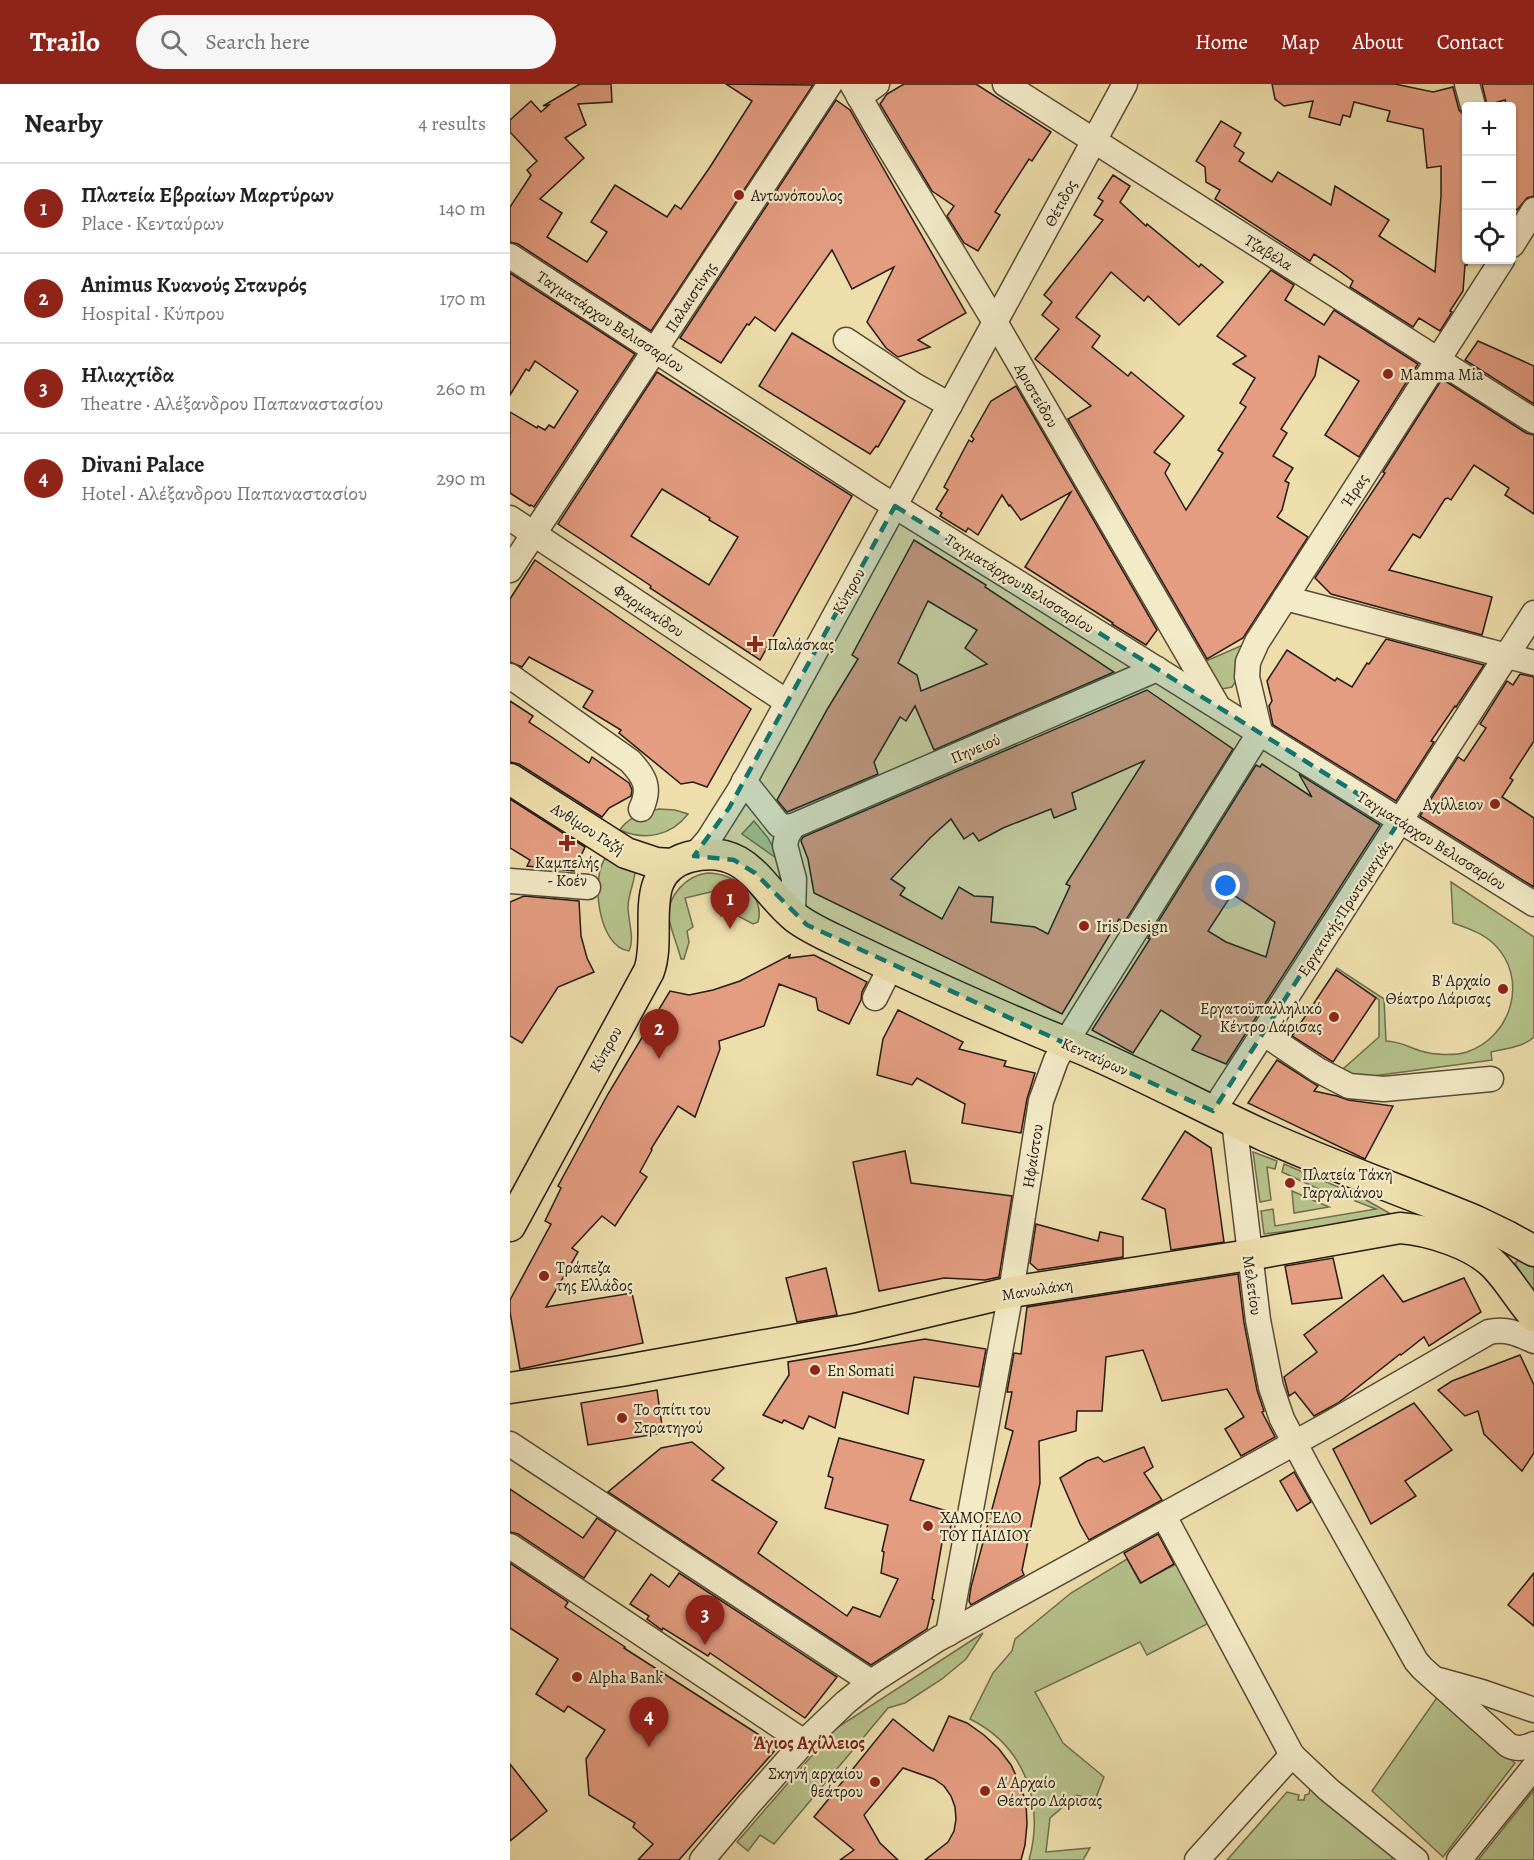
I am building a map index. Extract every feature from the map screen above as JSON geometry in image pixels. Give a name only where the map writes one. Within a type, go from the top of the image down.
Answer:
[{"type":"main road","name":"Ανθίμου Γαζή","points":[[510,779],[626,853],[656,862],[683,860]]},
{"type":"main road","name":"Κενταύρων","points":[[683,860],[715,855],[727,857],[748,868],[762,880],[793,915],[807,925],[984,1009],[1091,1053],[1268,1137],[1476,1221],[1534,1251]]},
{"type":"main road","name":"Κύπρου","points":[[510,1226],[646,976],[654,945],[653,900],[660,878],[683,860]]},
{"type":"main road","name":"Μανωλάκη","points":[[510,1388],[621,1371],[855,1329],[1011,1292],[1249,1255],[1400,1228],[1446,1238],[1480,1254],[1494,1266],[1534,1316]]},
{"type":"street","name":"Παλαιστίνης","points":[[510,570],[830,84]]},
{"type":"street","name":"Τζαβέλα","points":[[1005,84],[1534,421]]},
{"type":"street","name":"Θέτιδος","points":[[995,322],[1125,84]]},
{"type":"street","points":[[1467,84],[1472,102]]},
{"type":"street","name":"Αριστείδου","points":[[863,88],[995,322],[1218,706]]},
{"type":"street","points":[[1516,239],[1534,210]]},
{"type":"street","name":"Ταγματάρχου Βελισσαρίου","points":[[510,256],[895,506],[1534,904]]},
{"type":"street","name":"Ήρας","points":[[1260,732],[1247,677],[1248,662],[1257,642],[1499,264]]},
{"type":"street","name":"Κύπρου","points":[[683,860],[721,821],[995,322]]},
{"type":"street","points":[[846,340],[914,386],[950,405]]},
{"type":"street","name":"Φαρμακίδου","points":[[510,518],[787,702]]},
{"type":"street","points":[[1285,598],[1534,663]]},
{"type":"street","name":"Εργατικής Πρωτομαγιάς","points":[[1223,1116],[1263,1033],[1534,613]]},
{"type":"street","name":"Πηνειού","points":[[793,826],[1157,669]]},
{"type":"street","points":[[510,676],[630,761],[639,770],[647,797],[641,809]]},
{"type":"street","name":"Ηφαίστου","points":[[948,1634],[1011,1292],[1041,1101],[1056,1060],[1066,1042],[1260,732]]},
{"type":"street","points":[[744,781],[779,825],[793,826]]},
{"type":"street","points":[[793,826],[785,845],[794,879],[793,915]]},
{"type":"street","points":[[510,881],[588,887]]},
{"type":"street","points":[[875,998],[891,966]]},
{"type":"street","points":[[1263,1033],[1318,1070],[1349,1086],[1384,1089],[1491,1079]]},
{"type":"street","name":"Μελετίου","points":[[1223,1116],[1271,1387],[1282,1419],[1416,1661],[1433,1679],[1508,1745],[1521,1748],[1534,1744]]},
{"type":"street","points":[[702,1860],[804,1742],[871,1682],[948,1634],[1164,1516],[1489,1332],[1506,1330],[1534,1341]]},
{"type":"street","points":[[510,1444],[871,1682]]},
{"type":"street","points":[[1164,1516],[1292,1755],[1329,1790],[1416,1860]]},
{"type":"street","points":[[510,1546],[804,1742]]},
{"type":"street","points":[[1433,1679],[1482,1692],[1534,1710]]},
{"type":"street","points":[[1197,1860],[1292,1755]]},
{"type":"street","points":[[1459,1860],[1534,1767]]},
{"type":"highlighted area","points":[[895,506],[1400,820],[1213,1111],[807,925],[755,873],[734,860],[694,856],[729,808]]},
{"type":"green space","points":[[1243,645],[1237,679],[1232,687],[1222,689],[1214,685],[1206,661]]},
{"type":"green space","points":[[659,809],[688,814],[666,832],[648,836],[620,830],[623,825],[637,816]]},
{"type":"green space","points":[[754,821],[768,838],[778,857],[776,858],[742,834]]},
{"type":"green space","points":[[606,857],[633,868],[635,872],[628,903],[631,935],[629,951],[618,947],[610,938],[600,910],[598,880]]},
{"type":"green space","points":[[708,873],[727,877],[745,887],[757,903],[758,922],[753,924],[731,912],[721,916],[715,891],[685,898],[693,927],[687,931],[689,942],[684,959],[681,959],[669,919],[671,902],[686,882]]},
{"type":"green space","points":[[1451,882],[1534,937],[1534,1037],[1508,1049],[1491,1052],[1492,1060],[1358,1078],[1343,1069],[1379,1037],[1379,1000],[1336,970],[1337,968],[1384,999],[1386,1041],[1432,1053],[1462,1053],[1483,1044],[1495,1034],[1505,1020],[1513,989],[1511,973],[1505,958],[1490,940],[1475,931],[1453,923]]},
{"type":"green space","points":[[1253,1152],[1277,1161],[1275,1169],[1267,1167],[1271,1200],[1260,1202]]},
{"type":"green space","points":[[1284,1164],[1343,1189],[1338,1198],[1282,1172]]},
{"type":"green space","points":[[1292,1191],[1329,1207],[1294,1213]]},
{"type":"green space","points":[[1359,1196],[1398,1218],[1264,1234],[1261,1211],[1273,1209],[1275,1226],[1376,1209],[1355,1201]]},
{"type":"green space","points":[[1520,1259],[1534,1267],[1534,1294],[1515,1263]]},
{"type":"green space","points":[[1127,1559],[1140,1583],[1178,1563],[1209,1623],[1147,1655],[1140,1642],[1035,1692],[1063,1743],[1104,1777],[1095,1800],[1077,1795],[1050,1818],[1046,1852],[1090,1848],[1083,1860],[1029,1860],[1034,1817],[1032,1797],[1026,1778],[1017,1760],[1004,1744],[989,1730],[970,1719],[993,1673],[1012,1651],[1015,1639],[1071,1593]]},
{"type":"green space","points":[[983,1633],[966,1659],[942,1679],[905,1703],[888,1708],[774,1844],[760,1835],[748,1851],[737,1842],[835,1729]]},
{"type":"green space","points":[[1438,1696],[1515,1763],[1443,1857],[1372,1791]]},
{"type":"green space","points":[[1310,1788],[1392,1854],[1392,1860],[1227,1860],[1287,1792],[1299,1795],[1298,1800],[1304,1800]]},
{"type":"green space","points":[[1534,1790],[1534,1860],[1478,1860]]},
{"type":"building","points":[[580,84],[611,84],[612,102],[578,104],[586,125],[565,138],[584,158],[540,199],[562,213],[547,237],[587,262],[607,232],[591,222],[615,185],[667,217],[675,205],[681,209],[752,101],[726,84],[813,85],[651,331],[518,244],[510,242],[510,207],[531,175],[527,170],[537,161],[510,132],[510,120],[531,101],[541,112],[549,105],[543,106]]},
{"type":"building","points":[[904,84],[976,84],[1051,132],[1032,161],[1029,159],[995,212],[1000,215],[978,251],[964,243],[947,216],[954,206],[932,191],[880,104],[887,94]]},
{"type":"building","points":[[1272,84],[1395,84],[1433,92],[1453,87],[1459,110],[1462,113],[1462,264],[1467,265],[1465,265],[1463,291],[1440,331],[1419,318],[1413,327],[1350,287],[1353,281],[1314,254],[1310,261],[1215,199],[1220,190],[1206,182],[1205,167],[1196,161],[1221,121],[1241,133],[1234,146],[1244,153],[1239,161],[1272,182],[1278,172],[1331,205],[1335,186],[1389,220],[1379,236],[1435,272],[1441,166],[1427,168],[1423,129],[1387,121],[1390,111],[1354,102],[1350,117],[1343,115],[1340,125],[1309,117],[1313,101],[1284,106],[1275,99]]},
{"type":"building","points":[[1482,84],[1534,84],[1534,196],[1527,198],[1517,210],[1516,102],[1506,102],[1505,100],[1486,102]]},
{"type":"building","points":[[836,100],[850,110],[966,313],[918,340],[930,347],[898,357],[886,348],[867,322],[894,267],[852,289],[832,250],[775,331],[755,317],[749,325],[747,324],[721,363],[680,338]]},
{"type":"building","points":[[1113,175],[1130,186],[1120,202],[1146,226],[1147,224],[1199,267],[1201,264],[1223,282],[1179,325],[1148,296],[1144,301],[1111,272],[1076,317],[1100,336],[1092,347],[1128,376],[1131,372],[1184,416],[1154,452],[1170,464],[1165,473],[1186,510],[1223,453],[1218,450],[1246,407],[1240,403],[1255,378],[1233,364],[1246,356],[1217,336],[1271,270],[1294,285],[1285,300],[1324,325],[1334,310],[1418,364],[1359,457],[1325,435],[1359,381],[1319,356],[1315,376],[1281,429],[1287,433],[1273,456],[1293,468],[1285,481],[1289,483],[1282,510],[1277,517],[1308,537],[1243,638],[1207,659],[1068,419],[1091,406],[1035,359],[1059,329],[1042,315],[1052,302],[1044,295],[1103,220],[1094,215],[1103,201],[1098,198]]},
{"type":"building","points":[[510,273],[635,354],[534,507],[510,493],[510,412],[537,428],[538,426],[545,430],[549,425],[554,428],[578,391],[535,361],[529,371],[526,369],[510,395]]},
{"type":"building","points":[[792,333],[905,401],[878,447],[876,446],[870,454],[759,386]]},
{"type":"building","points":[[1478,341],[1534,366],[1534,404],[1465,360]]},
{"type":"building","points":[[657,372],[852,496],[760,660],[558,524]],"holes":[[[662,489],[710,518],[709,520],[738,537],[709,585],[631,536]]]},
{"type":"building","points":[[1442,379],[1526,433],[1534,435],[1534,514],[1505,495],[1509,488],[1474,465],[1451,500],[1445,499],[1420,538],[1413,534],[1389,570],[1492,597],[1482,635],[1331,594],[1315,578],[1385,473],[1383,472]]},
{"type":"building","points":[[1016,386],[1157,630],[1146,645],[1025,567],[1071,492],[1021,520],[1002,495],[978,535],[968,528],[966,532],[940,516],[942,513],[936,509],[948,490],[944,487],[969,440],[972,442],[974,439],[971,436],[991,401]]},
{"type":"building","points":[[914,540],[986,585],[985,587],[1114,672],[934,750],[915,706],[906,721],[900,717],[874,762],[878,774],[787,812],[777,800],[858,659],[852,655]],"holes":[[[928,601],[977,630],[965,648],[987,664],[921,691],[917,675],[898,663]]]},
{"type":"building","points":[[535,560],[751,709],[707,787],[693,782],[681,784],[619,733],[621,730],[583,707],[593,691],[529,657],[522,667],[510,662],[510,599]]},
{"type":"building","points":[[1386,639],[1484,665],[1431,741],[1434,742],[1396,801],[1273,725],[1269,706],[1272,701],[1267,681],[1287,650],[1335,681],[1337,678],[1352,687]]},
{"type":"building","points":[[1520,674],[1534,677],[1534,741],[1510,778],[1513,780],[1502,797],[1534,818],[1534,887],[1420,816],[1458,757],[1464,761],[1486,728],[1480,724],[1507,681],[1513,685]]},
{"type":"building","points":[[1147,690],[1233,749],[1124,923],[1119,919],[1062,1014],[814,893],[808,859],[801,841],[803,837]],"holes":[[[1144,761],[1066,884],[1070,886],[1048,934],[1035,927],[991,922],[993,897],[974,896],[959,887],[942,919],[900,895],[905,888],[891,879],[951,819],[964,839],[973,833],[979,841],[1003,828],[1051,809],[1054,818],[1076,809],[1072,793]]]},
{"type":"building","points":[[510,701],[533,716],[529,722],[589,763],[592,757],[629,783],[632,790],[631,796],[609,808],[602,817],[519,764],[510,762]]},
{"type":"building","points":[[1262,764],[1312,797],[1299,774],[1380,825],[1226,1064],[1192,1050],[1201,1036],[1161,1010],[1133,1053],[1092,1030],[1256,765],[1260,767]],"holes":[[[1232,894],[1275,922],[1266,957],[1226,942],[1208,931]]]},
{"type":"building","points":[[510,799],[585,847],[574,871],[527,866],[530,860],[510,848]]},
{"type":"building","points":[[524,896],[579,901],[581,936],[587,958],[594,972],[558,987],[522,1043],[510,1036],[510,902]]},
{"type":"building","points":[[790,955],[789,958],[814,955],[867,982],[849,1024],[818,1010],[816,998],[779,984],[764,1026],[719,1041],[720,1049],[695,1117],[678,1106],[651,1149],[640,1172],[647,1177],[615,1226],[602,1216],[572,1248],[578,1252],[546,1307],[632,1293],[643,1343],[520,1369],[510,1300],[551,1224],[545,1221],[561,1188],[558,1186],[608,1094],[670,991],[689,995],[713,990],[740,981]]},
{"type":"building","name":"Εργατοϋπαλληλικό Κέντρο Λάρισας","points":[[1336,970],[1376,998],[1333,1062],[1292,1036]]},
{"type":"building","points":[[898,1010],[963,1042],[959,1049],[1006,1061],[1004,1066],[1035,1073],[1027,1099],[1021,1133],[962,1123],[965,1104],[917,1078],[912,1085],[877,1075],[883,1039]]},
{"type":"building","points":[[1277,1060],[1318,1086],[1314,1091],[1348,1100],[1393,1106],[1365,1159],[1248,1103]]},
{"type":"building","points":[[1185,1131],[1211,1148],[1224,1242],[1171,1250],[1165,1209],[1142,1199]]},
{"type":"building","points":[[905,1151],[911,1183],[1012,1196],[999,1277],[985,1280],[944,1278],[879,1291],[853,1162]]},
{"type":"building","points":[[1036,1224],[1098,1241],[1100,1232],[1123,1237],[1123,1257],[1038,1270],[1030,1263]]},
{"type":"building","points":[[1333,1258],[1342,1298],[1292,1304],[1285,1266]]},
{"type":"building","points":[[826,1268],[837,1315],[797,1322],[786,1278]]},
{"type":"building","points":[[1238,1274],[1244,1323],[1257,1390],[1264,1411],[1262,1412],[1275,1437],[1241,1456],[1225,1429],[1244,1417],[1227,1389],[1162,1401],[1143,1350],[1106,1357],[1102,1411],[1077,1411],[1076,1431],[1039,1441],[1040,1483],[1022,1570],[1024,1575],[971,1605],[969,1601],[971,1587],[1013,1431],[1005,1428],[1012,1392],[1007,1392],[1014,1353],[1021,1354],[1027,1307]]},
{"type":"building","points":[[1383,1275],[1403,1302],[1464,1278],[1481,1312],[1429,1346],[1424,1337],[1338,1403],[1314,1416],[1295,1392],[1289,1396],[1284,1377],[1317,1352],[1304,1335]]},
{"type":"building","points":[[925,1339],[986,1349],[979,1387],[914,1377],[908,1414],[843,1392],[835,1428],[809,1416],[803,1429],[784,1420],[782,1423],[763,1415],[789,1375],[788,1362]]},
{"type":"building","points":[[1520,1355],[1534,1385],[1534,1453],[1522,1471],[1484,1434],[1478,1411],[1465,1416],[1438,1390],[1452,1381]]},
{"type":"building","name":"Το σπίτι του Στρατηγού","points":[[657,1390],[663,1433],[588,1445],[581,1403]]},
{"type":"building","points":[[1414,1403],[1452,1450],[1405,1481],[1416,1496],[1371,1524],[1333,1449]]},
{"type":"building","points":[[839,1438],[924,1460],[910,1500],[954,1513],[948,1538],[943,1537],[932,1599],[934,1600],[927,1629],[871,1665],[608,1492],[661,1448],[692,1442],[724,1468],[712,1480],[777,1522],[758,1553],[847,1616],[853,1607],[880,1617],[898,1579],[881,1573],[884,1552],[882,1551],[888,1525],[825,1508],[833,1478],[828,1476]]},
{"type":"building","points":[[1144,1447],[1153,1467],[1144,1473],[1162,1500],[1089,1540],[1060,1478],[1087,1461],[1098,1457],[1104,1462]]},
{"type":"building","points":[[1294,1472],[1311,1502],[1297,1511],[1280,1481]]},
{"type":"building","points":[[510,1489],[583,1538],[597,1518],[616,1531],[584,1578],[518,1534],[510,1532]]},
{"type":"building","points":[[1158,1534],[1174,1564],[1141,1583],[1124,1553]]},
{"type":"building","points":[[510,1563],[568,1602],[565,1607],[624,1648],[778,1747],[679,1860],[638,1860],[653,1844],[633,1827],[635,1823],[589,1795],[586,1759],[605,1730],[568,1706],[564,1712],[536,1694],[558,1659],[510,1628]]},
{"type":"building","points":[[679,1573],[837,1677],[805,1718],[710,1653],[708,1656],[663,1628],[662,1630],[647,1619],[649,1616],[630,1604],[651,1574],[669,1587]]},
{"type":"building","points":[[1534,1573],[1534,1626],[1508,1605]]},
{"type":"building","name":"Α' Αρχαίο Θέατρο Λάρισας","points":[[949,1716],[967,1723],[984,1735],[1011,1765],[1026,1803],[1027,1824],[1021,1860],[925,1860],[948,1842],[954,1831],[955,1807],[944,1786],[934,1779],[903,1768],[864,1815],[880,1843],[898,1860],[840,1860],[854,1850],[814,1817],[893,1719],[933,1751]]},
{"type":"building","points":[[510,1764],[547,1811],[510,1841]]},
{"type":"place","name":"Αντωνόπουλος","points":[[739,195]]},
{"type":"place","name":"Mamma Mia","points":[[1388,374]]},
{"type":"place","name":"Παλάσκας","points":[[755,644]]},
{"type":"place","name":"Αχίλλειον","points":[[1495,804]]},
{"type":"place","name":"Καμπελής - Κοέν","points":[[567,843]]},
{"type":"place","name":"Iris Design","points":[[1084,926]]},
{"type":"place","name":"Πλατεία Εβραίων Μαρτύρων","points":[[730,929]]},
{"type":"place","name":"Β' Αρχαίο Θέατρο Λάρισας","points":[[1503,989]]},
{"type":"place","name":"Εργατοϋπαλληλικό Κέντρο Λάρισας","points":[[1334,1017]]},
{"type":"place","name":"Animus Κυανούς Σταυρός","points":[[659,1059]]},
{"type":"place","name":"Πλατεία Τάκη Γαργαλιάνου","points":[[1290,1183]]},
{"type":"place","name":"Τράπεζα της Ελλάδος","points":[[544,1276]]},
{"type":"place","name":"En Somati","points":[[815,1370]]},
{"type":"place","name":"Το σπίτι του Στρατηγού","points":[[622,1418]]},
{"type":"place","name":"ΧΑΜΟΓΕΛΟ ΤΟΥ ΠΑΙΔΙΟΥ","points":[[928,1526]]},
{"type":"place","name":"Ηλιαχτίδα","points":[[705,1645]]},
{"type":"place","name":"Alpha Bank","points":[[577,1677]]},
{"type":"place","name":"Divani Palace","points":[[649,1747]]},
{"type":"place","name":"Σκηνή αρχαίου θεάτρου","points":[[875,1782]]},
{"type":"place","name":"Α' Αρχαίο Θέατρο Λάρισας","points":[[985,1791]]},
{"type":"district","name":"Άγιος Αχίλλειος","points":[[809,1743]]}]
